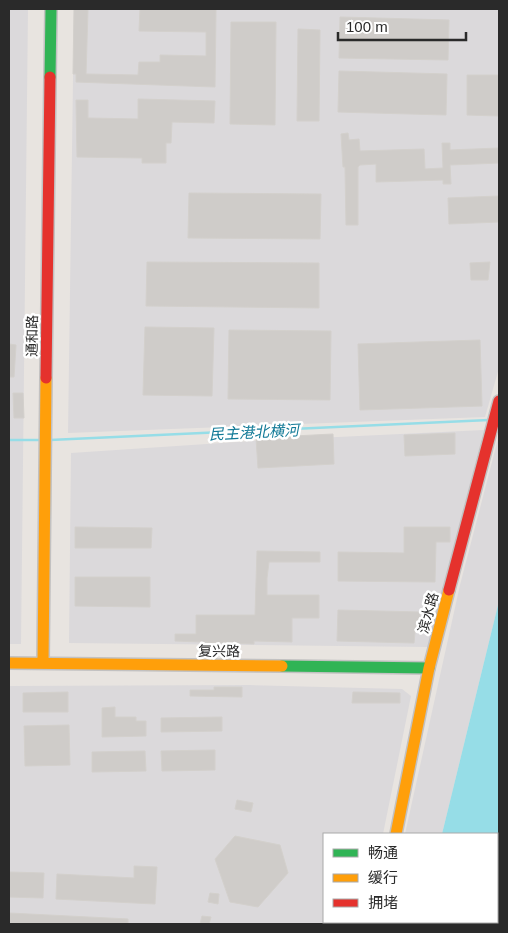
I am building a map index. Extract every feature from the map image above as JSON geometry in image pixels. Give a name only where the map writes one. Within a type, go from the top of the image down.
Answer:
[{"type":"street","name":"通和路","points":[[43,664],[51,9]]},
{"type":"street","name":"滨水路","points":[[396,833],[429,668],[499,401]]},
{"type":"street","name":"复兴路","points":[[9,663],[429,668]]},
{"type":"shaded area","points":[[9,9],[28,9],[21,644],[9,644]]},
{"type":"shaded area","points":[[74,9],[499,9],[499,368],[485,417],[68,433]]},
{"type":"shaded area","points":[[484,430],[428,647],[69,643],[71,453],[252,441]]},
{"type":"shaded area","points":[[499,435],[499,601],[442,833],[405,833],[460,585]]},
{"type":"shaded area","points":[[249,685],[402,689],[411,696],[383,833],[323,833],[323,923],[364,924],[9,924],[9,686]]},
{"type":"water","points":[[499,601],[499,924],[420,924],[498,923],[498,833],[442,833]]},
{"type":"building","points":[[74,9],[88,9],[86,74],[138,75],[139,62],[160,62],[160,55],[206,56],[206,32],[139,31],[140,9],[216,9],[215,87],[76,82],[76,74],[73,74]]},
{"type":"building","points":[[340,17],[449,20],[448,60],[339,58]]},
{"type":"building","points":[[231,22],[276,22],[275,125],[230,124]]},
{"type":"building","points":[[298,29],[320,30],[319,121],[297,121]]},
{"type":"building","points":[[339,71],[447,74],[446,115],[338,112]]},
{"type":"building","points":[[467,75],[499,75],[499,116],[467,115]]},
{"type":"building","points":[[138,99],[215,101],[214,123],[172,122],[171,143],[166,143],[166,163],[142,163],[142,158],[77,157],[76,100],[88,100],[88,118],[138,119]]},
{"type":"building","points":[[348,133],[349,140],[359,139],[360,151],[424,149],[425,169],[443,168],[442,143],[450,143],[450,150],[499,148],[499,163],[450,165],[451,184],[443,184],[443,180],[376,182],[376,164],[360,165],[358,167],[358,225],[346,225],[345,167],[343,167],[341,134]]},
{"type":"building","points":[[189,193],[321,194],[320,239],[188,238]]},
{"type":"building","points":[[499,196],[499,222],[449,224],[448,198]]},
{"type":"building","points":[[147,262],[319,263],[319,308],[146,306]]},
{"type":"building","points":[[490,262],[488,280],[471,280],[470,263]]},
{"type":"building","points":[[145,327],[214,328],[212,396],[143,395]]},
{"type":"building","points":[[229,330],[331,331],[330,400],[228,399]]},
{"type":"building","points":[[480,340],[482,406],[360,410],[358,344]]},
{"type":"building","points":[[9,344],[16,345],[14,377],[9,377]]},
{"type":"building","points":[[13,393],[23,393],[24,418],[14,418]]},
{"type":"building","points":[[455,433],[455,454],[405,456],[404,435]]},
{"type":"building","points":[[333,434],[334,464],[258,468],[256,438]]},
{"type":"building","points":[[75,527],[152,528],[151,548],[75,548]]},
{"type":"building","points":[[404,527],[450,527],[450,542],[436,542],[435,582],[338,581],[338,552],[404,553]]},
{"type":"building","points":[[257,551],[320,552],[320,562],[269,562],[267,578],[267,595],[319,595],[319,618],[292,618],[292,642],[254,641],[254,644],[175,641],[175,634],[196,634],[196,615],[255,615]]},
{"type":"building","points":[[75,577],[150,577],[150,607],[75,606]]},
{"type":"building","points":[[338,610],[420,612],[420,632],[415,632],[414,643],[337,641]]},
{"type":"building","points":[[214,687],[242,687],[242,697],[190,696],[190,690],[214,690]]},
{"type":"building","points":[[68,692],[68,712],[23,712],[23,693]]},
{"type":"building","points":[[353,692],[400,693],[400,703],[352,703]]},
{"type":"building","points":[[115,707],[115,717],[136,717],[136,721],[146,721],[146,736],[102,737],[102,708]]},
{"type":"building","points":[[222,717],[222,731],[161,732],[161,718]]},
{"type":"building","points":[[69,725],[70,765],[25,766],[24,726]]},
{"type":"building","points":[[215,750],[215,770],[162,771],[161,751]]},
{"type":"building","points":[[145,751],[146,771],[92,772],[92,752]]},
{"type":"building","points":[[237,800],[253,803],[251,812],[235,809]]},
{"type":"building","points":[[235,836],[280,845],[288,873],[258,907],[230,902],[215,859]]},
{"type":"building","points":[[134,866],[157,867],[155,904],[56,899],[57,874],[134,878]]},
{"type":"building","points":[[9,872],[44,873],[43,898],[9,897]]},
{"type":"building","points":[[210,893],[219,894],[218,904],[208,902]]},
{"type":"building","points":[[9,913],[128,919],[128,924],[9,924]]},
{"type":"building","points":[[202,916],[211,917],[209,924],[200,924]]},
{"type":"waterway","name":"民主港北横河","points":[[50,440],[489,420]]},
{"type":"waterway","name":"民主港北横河","points":[[9,440],[42,440]]},
{"type":"traffic: fast","points":[[50,77],[51,9]]},
{"type":"traffic: fast","points":[[282,666],[429,668]]},
{"type":"traffic: slow","points":[[43,663],[46,378]]},
{"type":"traffic: slow","points":[[396,833],[429,668],[449,590]]},
{"type":"traffic: slow","points":[[9,663],[282,666]]},
{"type":"traffic: jam","points":[[46,378],[50,77]]},
{"type":"traffic: jam","points":[[449,590],[499,401]]}]
